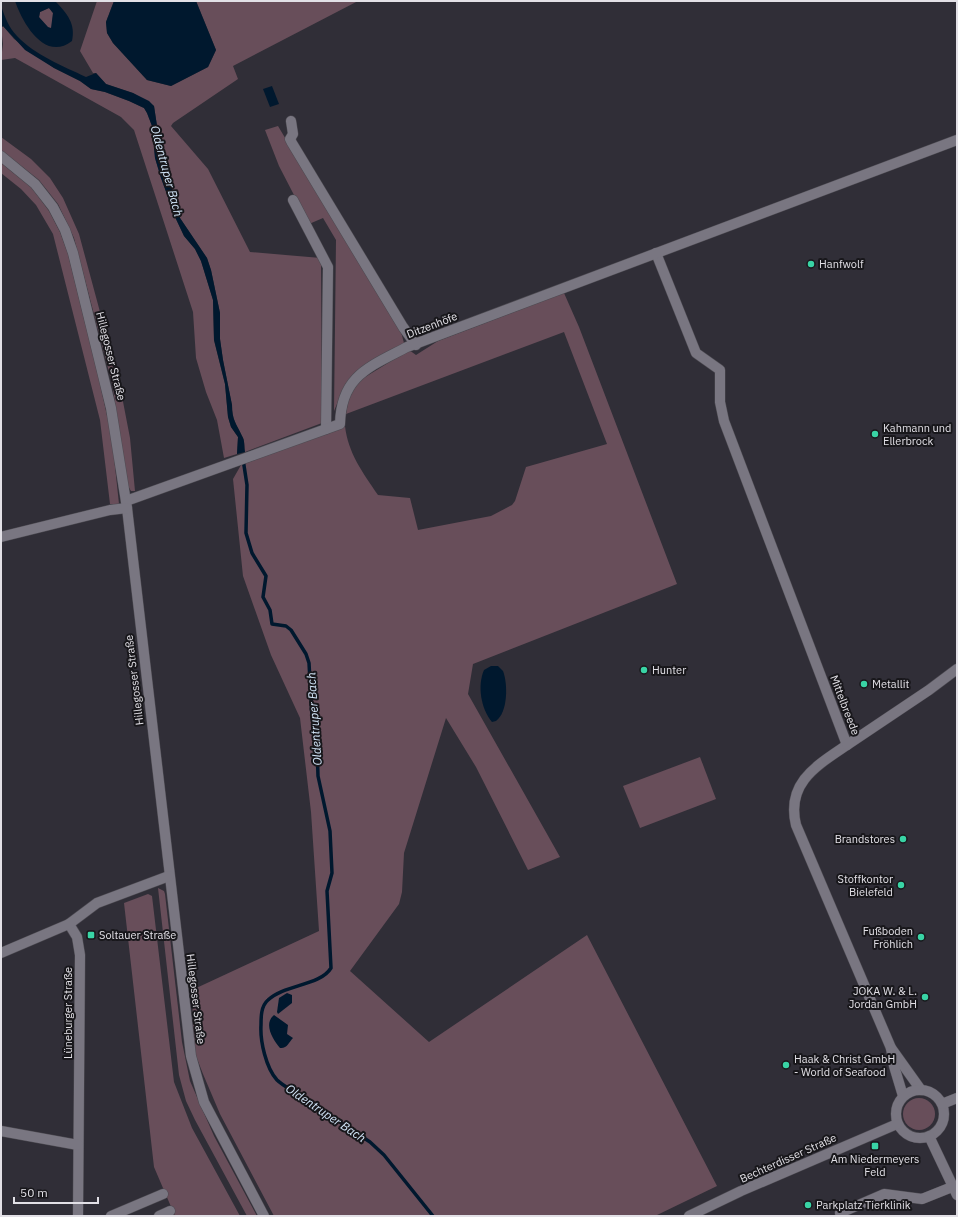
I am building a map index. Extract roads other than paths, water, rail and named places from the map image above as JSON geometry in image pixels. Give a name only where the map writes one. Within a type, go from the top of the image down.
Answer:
[{"type":"street","points":[[291,121],[293,134],[290,139],[292,143],[403,327],[416,345]]},
{"type":"street","name":"Ditzenhöfe","points":[[326,429],[340,424],[345,392],[351,383],[359,375],[407,347],[416,345],[656,252],[957,140]]},
{"type":"street","name":"Hillegosser Straße","points":[[1,156],[35,184],[53,207],[65,230],[73,253],[103,371],[111,408],[126,504],[188,1036],[199,1088],[212,1119],[264,1216]]},
{"type":"street","points":[[1,538],[110,510],[326,429],[328,267],[293,200]]},
{"type":"street","name":"Mittelbreede","points":[[656,252],[696,353],[720,370],[720,402],[724,421],[847,745],[815,768],[802,783],[794,798],[794,814],[803,842],[891,1048]]},
{"type":"street","points":[[847,745],[929,690],[957,669]]},
{"type":"street","points":[[1,953],[69,924],[97,902],[169,876]]},
{"type":"street","name":"Lüneburger Straße","points":[[69,924],[77,937],[80,955],[78,1216]]},
{"type":"street","points":[[891,1048],[921,1090]]},
{"type":"street","points":[[891,1048],[894,1066],[903,1096]]},
{"type":"street","points":[[921,1090],[933,1094],[942,1104],[944,1114],[942,1123],[937,1131],[929,1136],[920,1138],[903,1132],[898,1124],[895,1114],[897,1104],[903,1096],[911,1091],[921,1090]]},
{"type":"street","points":[[942,1104],[957,1098]]},
{"type":"street","name":"Bechterdisser Straße","points":[[689,1216],[748,1188],[898,1124]]},
{"type":"street","points":[[1,1131],[78,1145]]},
{"type":"street","points":[[840,1213],[884,1194],[922,1199],[955,1191],[929,1136]]},
{"type":"street","points":[[111,1216],[163,1194]]},
{"type":"street","points":[[159,1216],[170,1211]]},
{"type":"water","points":[[15,1],[55,1],[70,19],[73,29],[72,41],[62,46],[53,47],[44,44],[36,38],[29,29]],"holes":[[[49,8],[53,13],[51,28],[48,27],[39,17],[40,12]]]},
{"type":"water","points":[[114,1],[196,1],[216,50],[208,67],[171,86],[147,80],[113,43],[107,33],[106,22]]},
{"type":"water","points":[[1,6],[6,18],[17,36],[32,49],[50,60],[86,77],[96,73],[106,84],[133,93],[149,101],[154,106],[159,139],[180,218],[207,258],[211,270],[220,313],[220,339],[233,414],[244,439],[245,452],[237,454],[238,437],[231,427],[228,417],[225,384],[214,340],[213,300],[201,261],[195,249],[184,236],[161,178],[155,158],[152,126],[147,113],[144,108],[129,101],[105,92],[91,89],[80,81],[54,68],[25,50],[3,26],[1,28]]},
{"type":"water","points":[[272,86],[279,104],[270,107],[263,89]]},
{"type":"water","points":[[491,666],[498,666],[503,671],[506,683],[506,698],[503,711],[496,721],[492,722],[485,711],[481,697],[482,676],[484,670]]},
{"type":"water","points":[[287,993],[292,995],[292,1003],[278,1014],[279,998]]},
{"type":"water","points":[[274,1015],[288,1025],[287,1034],[293,1038],[286,1046],[282,1048],[277,1045],[270,1032],[269,1023]]},
{"type":"waterway","name":"Oldentruper Bach","points":[[243,459],[247,485],[246,533],[252,553],[266,576],[263,597],[270,610],[272,624],[286,626],[291,630],[306,654],[309,663],[312,717],[317,745],[318,776],[330,831],[332,873],[327,891],[331,968],[326,974],[319,978],[283,991],[266,1002],[262,1012],[261,1022],[264,1054],[270,1069],[277,1080],[370,1142],[384,1155],[433,1216]]},
{"type":"place","name":"Hanfwolf","points":[[811,264]]},
{"type":"place","name":"Kahmann und Ellerbrock","points":[[875,434]]},
{"type":"place","name":"Hunter","points":[[644,670]]},
{"type":"place","name":"Metallit","points":[[864,684]]},
{"type":"place","name":"Brandstores","points":[[903,839]]},
{"type":"place","name":"Stoffkontor Bielefeld","points":[[901,885]]},
{"type":"place","name":"Soltauer Straße","points":[[91,935]]},
{"type":"place","name":"Fußboden Fröhlich","points":[[921,937]]},
{"type":"place","name":"JOKA W. & L. Jordan GmbH","points":[[925,997]]},
{"type":"place","name":"Haak & Christ GmbH - World of Seafood","points":[[786,1065]]},
{"type":"place","name":"Am Niedermeyers Feld","points":[[875,1146]]},
{"type":"place","name":"Parkplatz Tierklinik","points":[[808,1205]]}]
